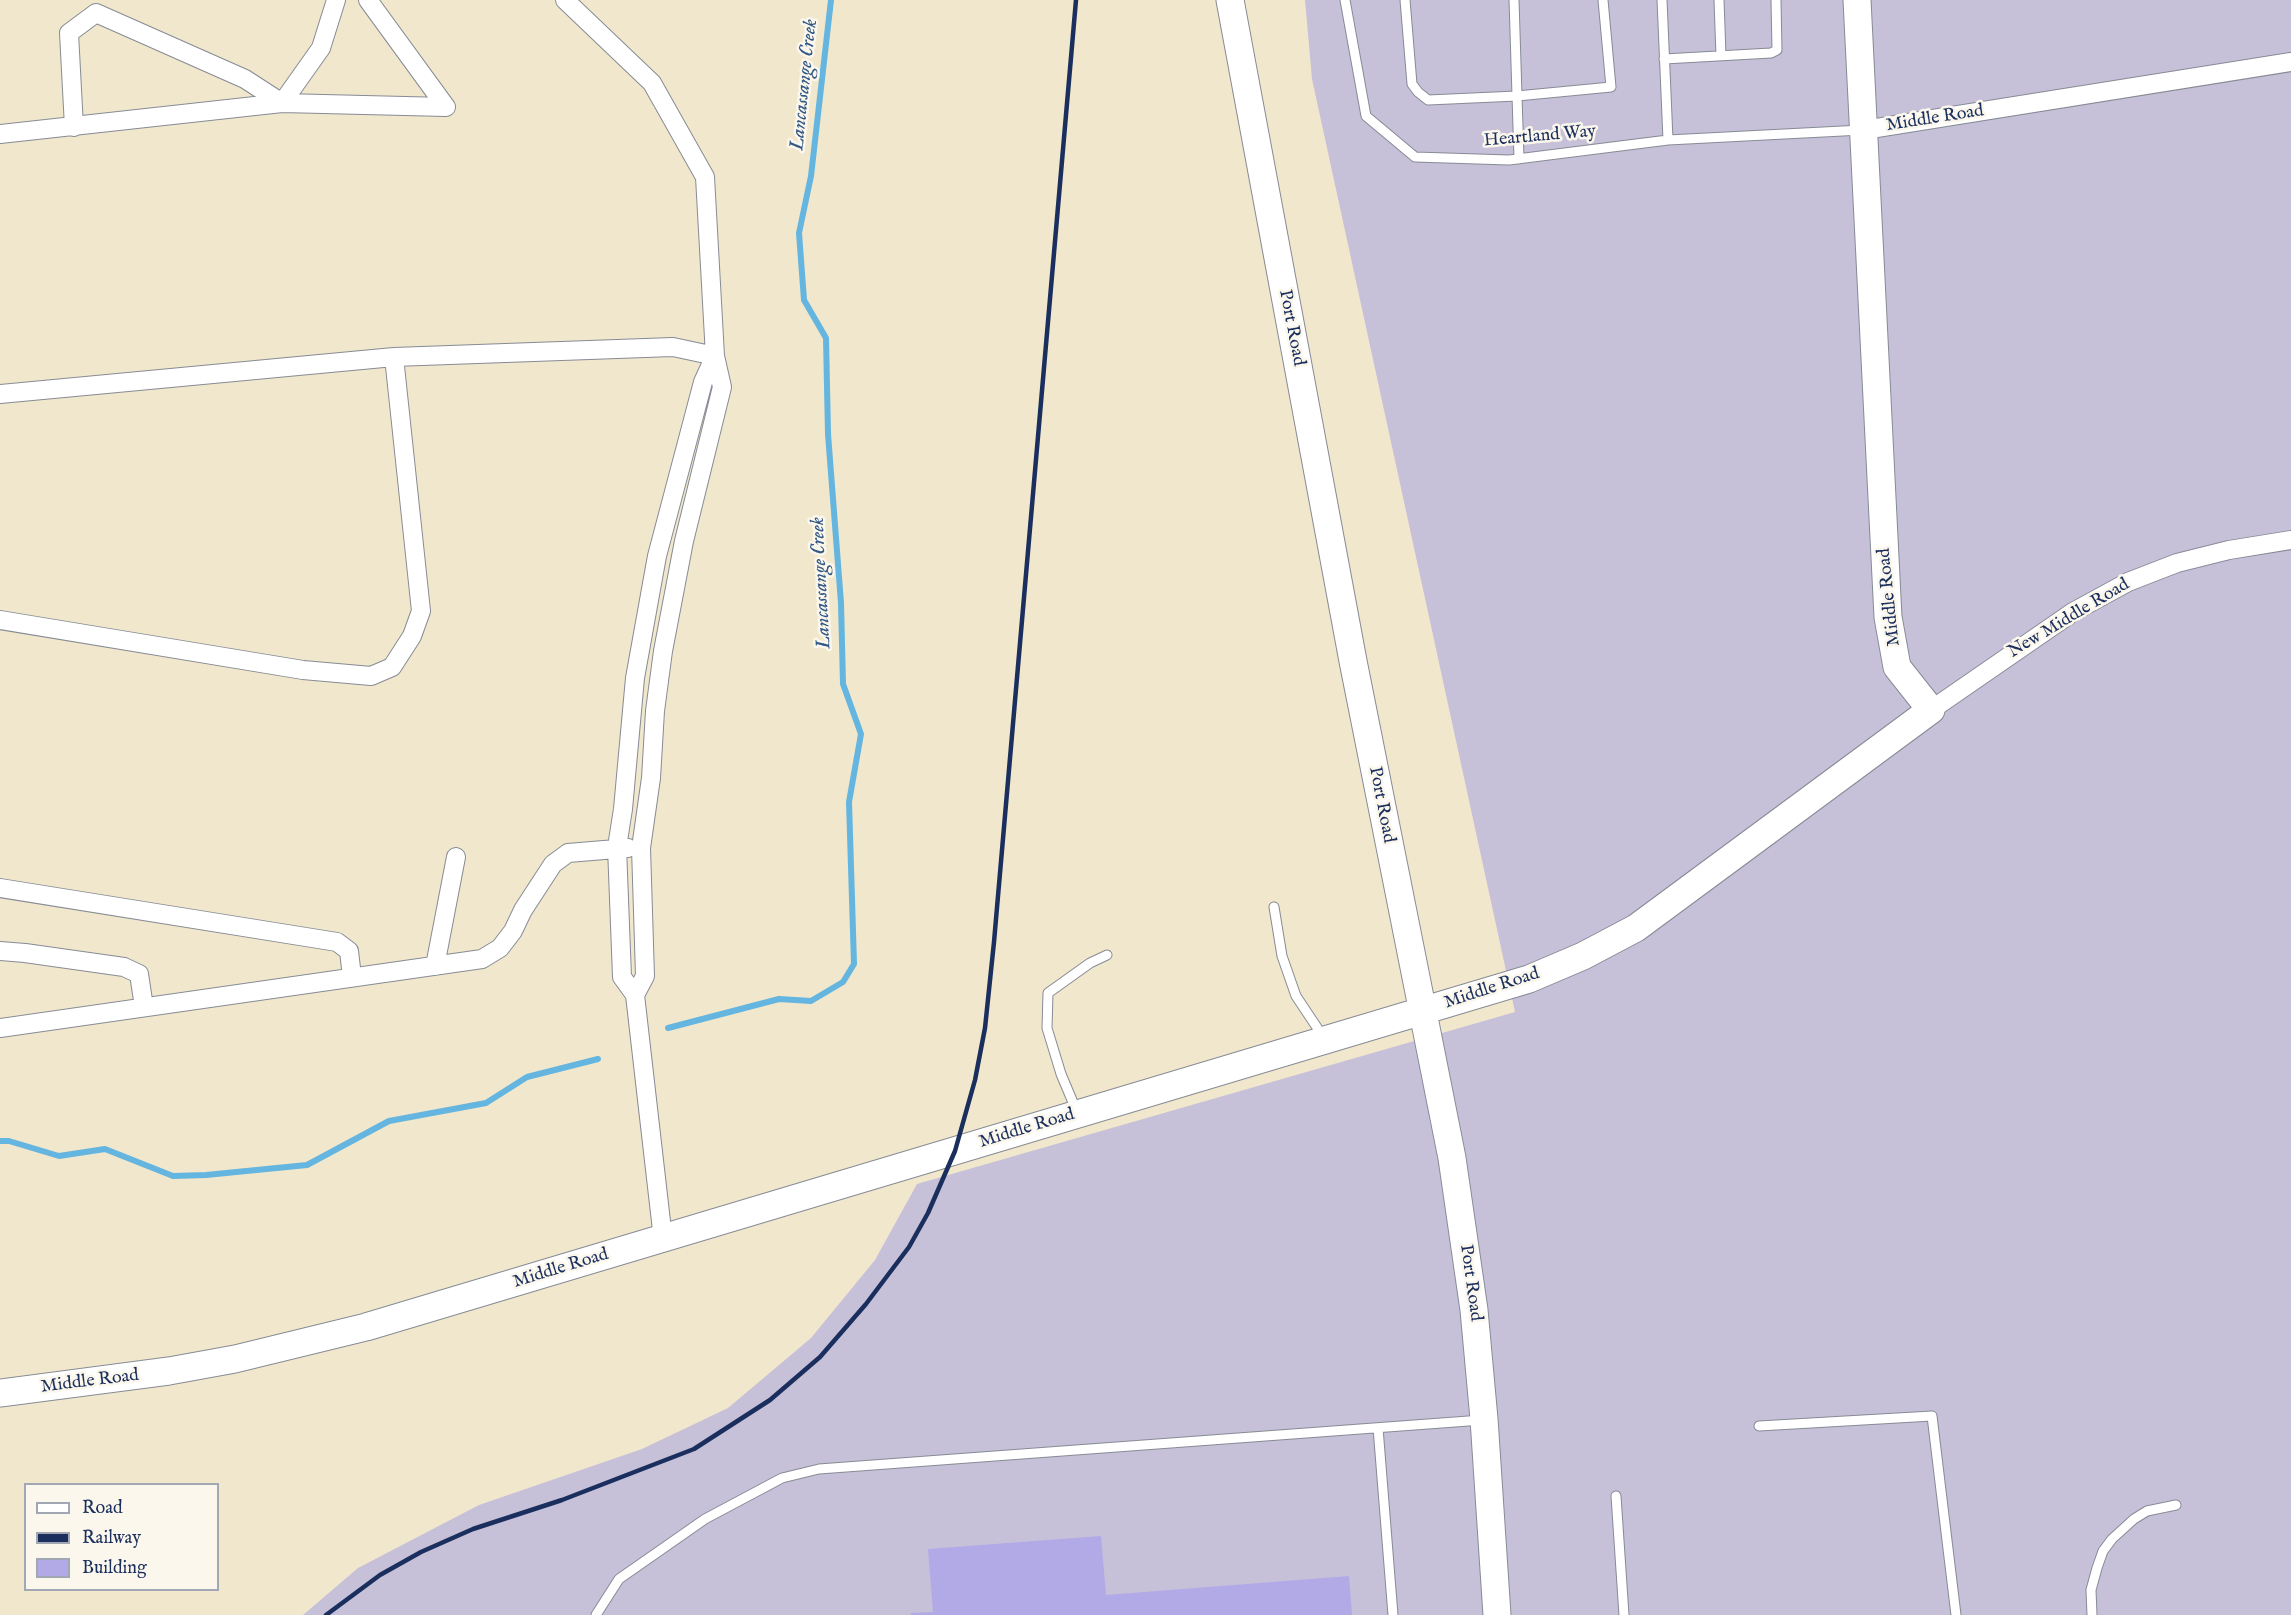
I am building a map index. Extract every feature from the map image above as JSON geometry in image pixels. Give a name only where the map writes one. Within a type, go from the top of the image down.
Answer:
[{"type":"main road","name":"Port Road","points":[[1230,0],[1350,649],[1454,1170],[1474,1310],[1497,1615]]},
{"type":"main road","points":[[1857,0],[1864,130]]},
{"type":"main road","name":"Middle Road","points":[[0,1393],[135,1376],[235,1359],[366,1327],[1496,990],[1557,969],[1628,933],[1787,818],[1930,710],[1898,667],[1888,617],[1864,130]]},
{"type":"street","points":[[282,103],[321,48],[336,0]]},
{"type":"street","points":[[0,134],[282,103],[446,107],[368,0]]},
{"type":"street","points":[[565,0],[652,83],[705,177],[715,356],[722,387],[684,541],[663,651],[655,711],[651,778],[641,848],[645,976],[635,995]]},
{"type":"street","points":[[74,127],[69,33],[96,13],[245,79],[282,103]]},
{"type":"street","name":"Middle Road","points":[[1864,130],[2291,62]]},
{"type":"street","points":[[0,394],[394,357],[673,347],[715,356]]},
{"type":"street","points":[[663,1239],[635,995],[622,977],[617,847],[635,678],[657,556],[703,382],[715,356]]},
{"type":"street","points":[[0,620],[303,670],[371,676],[392,667],[412,636],[421,611],[394,357]]},
{"type":"street","name":"New Middle Road","points":[[1930,710],[2073,612],[2128,582],[2198,557],[2291,540]]},
{"type":"street","points":[[0,1028],[482,959],[500,948],[513,931],[523,910],[553,864],[568,853],[617,847],[641,848]]},
{"type":"street","points":[[435,966],[456,857]]},
{"type":"street","points":[[0,888],[336,942],[349,951],[352,977]]},
{"type":"street","points":[[0,951],[124,967],[140,974],[144,1007]]},
{"type":"lane","name":"Heartland Way","points":[[1345,0],[1366,116],[1415,157],[1519,159],[1668,140],[1864,130]]},
{"type":"lane","points":[[1405,0],[1412,84],[1428,100],[1517,96],[1611,87],[1603,0]]},
{"type":"lane","points":[[1514,0],[1519,159]]},
{"type":"lane","points":[[1662,0],[1668,140]]},
{"type":"lane","points":[[1719,0],[1721,56]]},
{"type":"lane","points":[[1664,59],[1771,53],[1776,50],[1776,0]]},
{"type":"lane","points":[[1274,906],[1282,956],[1296,996],[1326,1040]]},
{"type":"lane","points":[[1078,1114],[1047,1028],[1048,993],[1090,963],[1107,955]]},
{"type":"lane","points":[[1760,1426],[1932,1416],[1956,1615]]},
{"type":"lane","points":[[596,1615],[619,1579],[705,1519],[782,1478],[819,1469],[1484,1419]]},
{"type":"lane","points":[[1378,1428],[1393,1615]]},
{"type":"lane","points":[[1616,1496],[1624,1615]]},
{"type":"lane","points":[[2092,1615],[2091,1590],[2103,1551],[2112,1539],[2134,1518],[2147,1511],[2176,1505]]},
{"type":"shaded area","points":[[1305,0],[2291,0],[2291,1615],[303,1615],[358,1568],[479,1505],[642,1449],[728,1408],[811,1338],[875,1260],[917,1184],[1515,1012],[1312,79]]},
{"type":"building","points":[[1101,1536],[1106,1595],[1349,1576],[1352,1615],[911,1615],[911,1613],[933,1612],[928,1549]]},
{"type":"waterway","name":"Lancassange Creek","points":[[668,1028],[779,999],[811,1001],[843,982],[854,964],[849,802],[861,734],[843,684],[841,603],[828,434],[826,338],[804,300],[799,233],[811,176],[831,0]]},
{"type":"waterway","name":"Lancassange Creek","points":[[0,1141],[9,1141],[59,1156],[105,1149],[173,1176],[307,1165],[389,1121],[486,1103],[527,1077],[598,1059]]},
{"type":"railway","points":[[326,1615],[380,1575],[421,1552],[473,1529],[562,1500],[694,1449],[770,1400],[820,1357],[866,1304],[909,1247],[928,1213],[955,1151],[975,1080],[985,1028],[1076,0]]}]
